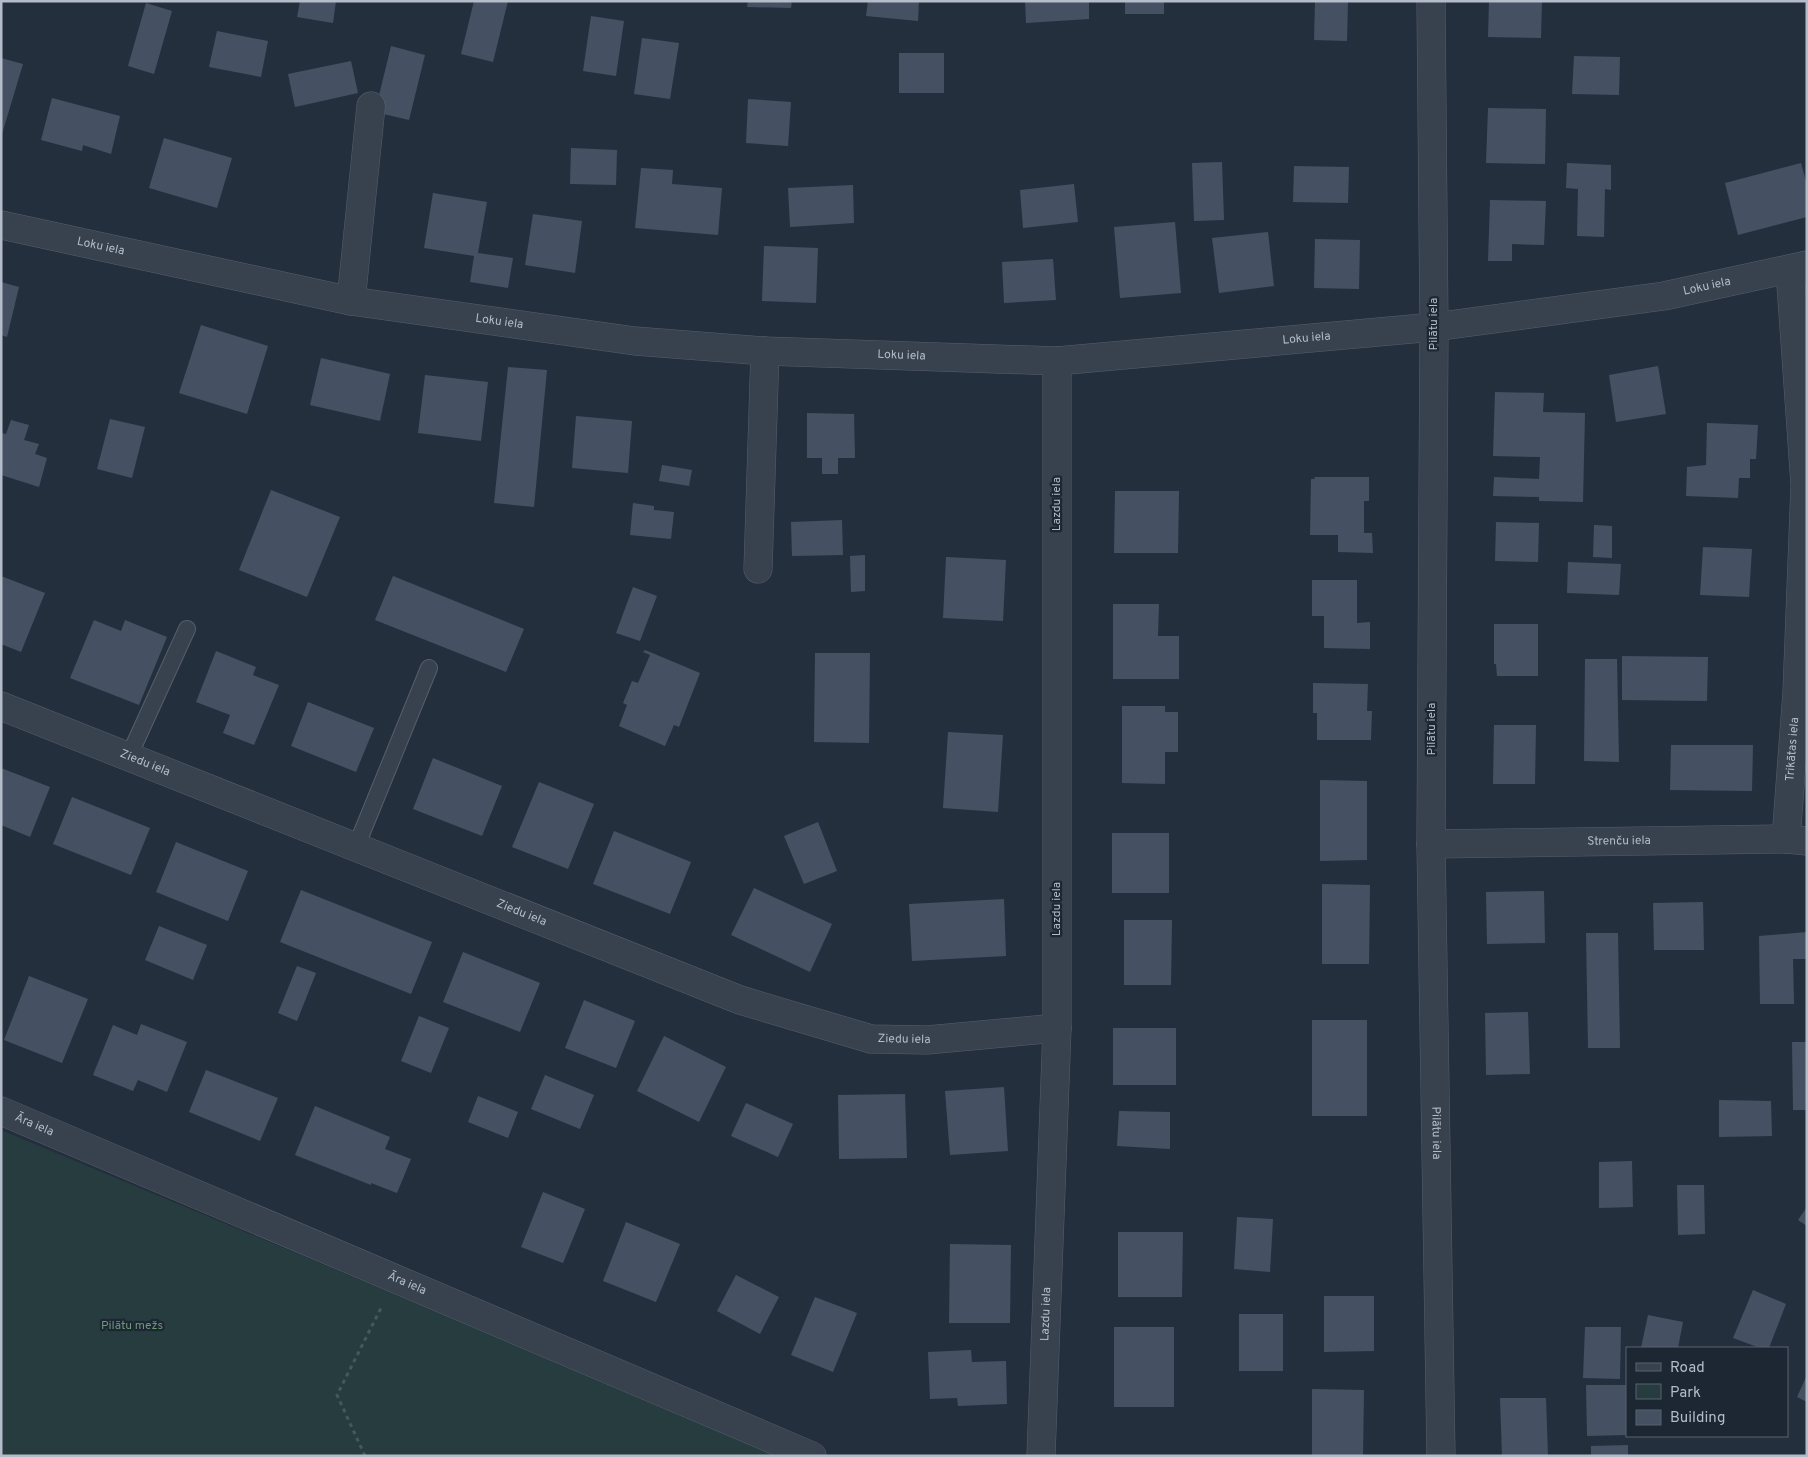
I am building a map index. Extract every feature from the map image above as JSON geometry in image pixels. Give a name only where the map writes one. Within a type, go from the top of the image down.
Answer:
[{"type":"street","name":"Pilātu iela","points":[[1431,1],[1434,328],[1431,844],[1441,1456]]},
{"type":"street","points":[[351,300],[371,106]]},
{"type":"street","name":"Loku iela","points":[[1,225],[351,300],[635,341],[765,351],[1057,362],[1434,328],[1664,296],[1798,268]]},
{"type":"street","name":"Trikātas iela","points":[[1796,840],[1797,692],[1806,485],[1798,268]]},
{"type":"street","points":[[758,569],[765,351]]},
{"type":"street","name":"Lazdu iela","points":[[1041,1456],[1057,1028],[1057,362]]},
{"type":"street","name":"Ziedu iela","points":[[1,706],[740,1000],[871,1039],[927,1040],[1057,1028]]},
{"type":"street","name":"Strenču iela","points":[[1431,844],[1796,840]]},
{"type":"street","name":"Āra iela","points":[[1,1111],[812,1456]]},
{"type":"lane","points":[[129,756],[188,629]]},
{"type":"lane","points":[[356,847],[429,668]]},
{"type":"path","points":[[365,1456],[337,1395],[395,1279]]},
{"type":"green space","name":"Pilātu mežs","points":[[1,1130],[782,1456],[1,1456]]},
{"type":"building","points":[[300,1],[336,1],[333,23],[297,17]]},
{"type":"building","points":[[474,1],[508,1],[493,62],[461,54]]},
{"type":"building","points":[[748,1],[792,1],[791,8],[747,7]]},
{"type":"building","points":[[868,1],[919,1],[918,21],[866,16]]},
{"type":"building","points":[[1025,1],[1089,1],[1089,19],[1026,23]]},
{"type":"building","points":[[1125,1],[1164,1],[1164,14],[1125,14]]},
{"type":"building","points":[[1315,1],[1348,1],[1347,41],[1314,40]]},
{"type":"building","points":[[1489,1],[1542,1],[1541,38],[1488,37]]},
{"type":"building","points":[[146,3],[172,11],[154,74],[128,66]]},
{"type":"building","points":[[591,16],[624,21],[616,76],[583,71]]},
{"type":"building","points":[[217,31],[268,41],[261,77],[209,67]]},
{"type":"building","points":[[642,38],[679,43],[670,99],[634,94]]},
{"type":"building","points":[[391,46],[425,55],[409,120],[375,112]]},
{"type":"building","points":[[899,53],[944,53],[944,93],[899,93]]},
{"type":"building","points":[[1574,56],[1620,57],[1619,95],[1572,94]]},
{"type":"building","points":[[1,58],[23,64],[2,134],[1,134]]},
{"type":"building","points":[[351,61],[358,93],[295,107],[288,74]]},
{"type":"building","points":[[52,98],[120,116],[111,154],[83,145],[82,151],[41,140]]},
{"type":"building","points":[[748,99],[791,102],[788,146],[746,143]]},
{"type":"building","points":[[1488,108],[1546,109],[1545,164],[1486,163]]},
{"type":"building","points":[[164,138],[232,158],[217,208],[149,188]]},
{"type":"building","points":[[571,148],[617,150],[616,185],[570,184]]},
{"type":"building","points":[[1222,162],[1224,220],[1194,221],[1192,163]]},
{"type":"building","points":[[1567,163],[1611,165],[1611,190],[1605,189],[1604,237],[1577,236],[1578,189],[1566,188]]},
{"type":"building","points":[[1801,163],[1807,185],[1807,217],[1738,235],[1725,183]]},
{"type":"building","points":[[1294,166],[1349,167],[1348,203],[1293,202]]},
{"type":"building","points":[[641,168],[673,170],[672,184],[722,188],[718,235],[635,228]]},
{"type":"building","points":[[1074,184],[1078,222],[1023,228],[1020,190]]},
{"type":"building","points":[[853,185],[854,223],[790,227],[788,188]]},
{"type":"building","points":[[433,193],[487,202],[478,253],[513,258],[508,288],[470,282],[474,256],[424,248]]},
{"type":"building","points":[[1490,200],[1546,201],[1544,245],[1512,244],[1512,261],[1488,261]]},
{"type":"building","points":[[533,214],[582,221],[575,273],[525,265]]},
{"type":"building","points":[[1175,222],[1181,293],[1120,298],[1114,227]]},
{"type":"building","points":[[1268,232],[1274,286],[1219,293],[1212,238]]},
{"type":"building","points":[[1315,239],[1360,240],[1359,289],[1314,288]]},
{"type":"building","points":[[764,246],[818,248],[816,303],[762,301]]},
{"type":"building","points":[[1053,259],[1056,300],[1004,303],[1002,262]]},
{"type":"building","points":[[1,282],[19,287],[7,337],[1,335]]},
{"type":"building","points":[[201,325],[268,346],[247,414],[179,393]]},
{"type":"building","points":[[321,358],[390,374],[380,421],[310,405]]},
{"type":"building","points":[[1658,366],[1666,414],[1616,422],[1609,375]]},
{"type":"building","points":[[508,367],[547,370],[534,507],[494,503]]},
{"type":"building","points":[[425,375],[488,382],[481,441],[418,433]]},
{"type":"building","points":[[1495,392],[1544,393],[1543,412],[1585,413],[1583,502],[1539,501],[1539,497],[1493,496],[1494,477],[1539,479],[1540,457],[1493,456]]},
{"type":"building","points":[[807,413],[854,414],[855,458],[838,458],[838,474],[822,474],[822,458],[807,458]]},
{"type":"building","points":[[576,416],[632,421],[628,473],[572,468]]},
{"type":"building","points":[[110,419],[145,427],[132,478],[97,469]]},
{"type":"building","points":[[11,420],[29,425],[24,440],[39,444],[35,454],[47,458],[39,487],[1,475],[1,433],[6,434]]},
{"type":"building","points":[[1707,423],[1758,425],[1756,459],[1750,459],[1750,478],[1739,478],[1738,498],[1686,496],[1687,467],[1706,465]]},
{"type":"building","points":[[662,465],[692,470],[689,486],[659,481]]},
{"type":"building","points":[[1314,477],[1369,477],[1369,501],[1364,501],[1364,533],[1372,533],[1373,553],[1338,552],[1338,535],[1310,535],[1311,479],[1315,479]]},
{"type":"building","points":[[271,490],[340,517],[307,597],[239,570]]},
{"type":"building","points":[[1115,491],[1179,491],[1178,553],[1114,553]]},
{"type":"building","points":[[633,503],[654,506],[654,510],[674,512],[671,539],[630,535]]},
{"type":"building","points":[[842,520],[843,555],[792,556],[791,522]]},
{"type":"building","points":[[1496,522],[1539,523],[1538,562],[1495,561]]},
{"type":"building","points":[[1594,525],[1612,526],[1612,558],[1593,557]]},
{"type":"building","points":[[1703,547],[1752,549],[1749,597],[1700,595]]},
{"type":"building","points":[[865,555],[865,591],[851,592],[850,556]]},
{"type":"building","points":[[946,557],[1006,560],[1003,621],[943,618]]},
{"type":"building","points":[[1568,562],[1621,564],[1619,595],[1567,593]]},
{"type":"building","points":[[1,576],[45,593],[21,652],[1,644]]},
{"type":"building","points":[[393,576],[524,629],[506,672],[375,620]]},
{"type":"building","points":[[1312,580],[1357,580],[1357,623],[1370,622],[1370,649],[1324,648],[1324,616],[1312,616]]},
{"type":"building","points":[[633,587],[657,596],[640,641],[616,633]]},
{"type":"building","points":[[1113,604],[1159,604],[1158,636],[1179,636],[1179,679],[1113,679]]},
{"type":"building","points":[[94,620],[121,631],[125,620],[167,637],[139,705],[70,678]]},
{"type":"building","points":[[1494,624],[1538,624],[1538,676],[1497,676],[1496,664],[1494,664]]},
{"type":"building","points":[[645,650],[700,673],[679,727],[674,725],[665,746],[619,726],[627,705],[623,703],[632,681],[638,683],[650,655],[643,652]]},
{"type":"building","points":[[216,651],[256,667],[253,675],[279,685],[254,745],[223,733],[230,715],[196,702]]},
{"type":"building","points":[[815,653],[870,653],[869,743],[814,742]]},
{"type":"building","points":[[1622,656],[1708,657],[1707,701],[1622,700]]},
{"type":"building","points":[[1585,659],[1617,659],[1619,762],[1584,761]]},
{"type":"building","points":[[1313,683],[1368,684],[1367,711],[1372,711],[1371,740],[1317,740],[1317,713],[1313,713]]},
{"type":"building","points":[[308,702],[374,728],[356,772],[291,746]]},
{"type":"building","points":[[1122,706],[1165,706],[1165,712],[1178,712],[1178,752],[1165,752],[1165,784],[1122,783]]},
{"type":"building","points":[[1494,725],[1536,725],[1535,784],[1493,784]]},
{"type":"building","points":[[948,732],[1003,735],[998,812],[943,808]]},
{"type":"building","points":[[1671,745],[1753,745],[1752,791],[1670,790]]},
{"type":"building","points":[[433,758],[502,786],[482,836],[413,809]]},
{"type":"building","points":[[1,768],[50,787],[30,837],[1,825]]},
{"type":"building","points":[[1320,780],[1367,781],[1367,860],[1320,861]]},
{"type":"building","points":[[539,782],[594,804],[568,869],[512,847]]},
{"type":"building","points":[[72,797],[150,828],[131,875],[53,844]]},
{"type":"building","points":[[818,822],[837,871],[804,884],[784,836]]},
{"type":"building","points":[[614,831],[691,862],[670,914],[593,884]]},
{"type":"building","points":[[1112,833],[1169,833],[1169,893],[1112,893]]},
{"type":"building","points":[[176,842],[248,871],[228,921],[156,892]]},
{"type":"building","points":[[1322,884],[1370,885],[1369,964],[1322,964]]},
{"type":"building","points":[[754,888],[832,924],[810,972],[731,935]]},
{"type":"building","points":[[301,890],[432,942],[411,994],[280,942]]},
{"type":"building","points":[[1544,891],[1545,943],[1487,944],[1486,892]]},
{"type":"building","points":[[1004,899],[1006,956],[912,961],[909,904]]},
{"type":"building","points":[[1703,902],[1704,950],[1654,950],[1653,903]]},
{"type":"building","points":[[1124,920],[1172,920],[1171,985],[1124,985]]},
{"type":"building","points":[[159,926],[207,945],[193,980],[145,960]]},
{"type":"building","points":[[1807,932],[1807,959],[1793,959],[1794,1004],[1760,1004],[1759,936]]},
{"type":"building","points":[[1586,933],[1618,933],[1620,1048],[1588,1048]]},
{"type":"building","points":[[463,952],[540,983],[520,1032],[443,1002]]},
{"type":"building","points":[[297,966],[316,973],[297,1021],[278,1013]]},
{"type":"building","points":[[29,976],[88,999],[62,1063],[4,1040]]},
{"type":"building","points":[[584,1000],[635,1021],[616,1068],[565,1048]]},
{"type":"building","points":[[1528,1012],[1530,1074],[1486,1075],[1485,1013]]},
{"type":"building","points":[[419,1016],[449,1028],[431,1073],[401,1061]]},
{"type":"building","points":[[1312,1020],[1367,1020],[1367,1116],[1312,1116]]},
{"type":"building","points":[[141,1024],[187,1042],[167,1092],[138,1080],[133,1091],[93,1075],[113,1025],[137,1035]]},
{"type":"building","points":[[1113,1028],[1176,1028],[1176,1085],[1113,1085]]},
{"type":"building","points":[[664,1036],[726,1067],[699,1122],[637,1091]]},
{"type":"building","points":[[1792,1042],[1807,1042],[1807,1110],[1793,1110]]},
{"type":"building","points":[[206,1070],[278,1098],[260,1141],[189,1112]]},
{"type":"building","points":[[545,1075],[594,1095],[580,1129],[531,1109]]},
{"type":"building","points":[[1004,1087],[1008,1151],[950,1155],[945,1091]]},
{"type":"building","points":[[905,1094],[907,1158],[839,1159],[838,1095]]},
{"type":"building","points":[[478,1096],[518,1112],[508,1138],[468,1122]]},
{"type":"building","points":[[1719,1100],[1771,1101],[1772,1136],[1719,1137]]},
{"type":"building","points":[[746,1103],[793,1124],[778,1157],[731,1136]]},
{"type":"building","points":[[315,1106],[390,1137],[385,1149],[411,1159],[397,1193],[371,1183],[371,1185],[295,1155]]},
{"type":"building","points":[[1119,1111],[1170,1112],[1170,1149],[1117,1146]]},
{"type":"building","points":[[1632,1161],[1633,1207],[1599,1208],[1599,1162]]},
{"type":"building","points":[[1677,1185],[1704,1185],[1705,1234],[1678,1235]]},
{"type":"building","points":[[543,1192],[585,1209],[563,1263],[521,1247]]},
{"type":"building","points":[[1807,1207],[1807,1226],[1798,1220]]},
{"type":"building","points":[[1237,1217],[1273,1219],[1270,1272],[1234,1269]]},
{"type":"building","points":[[626,1222],[680,1244],[656,1302],[603,1281]]},
{"type":"building","points":[[1118,1232],[1183,1232],[1182,1297],[1118,1297]]},
{"type":"building","points":[[950,1244],[1011,1245],[1010,1323],[949,1323]]},
{"type":"building","points":[[736,1275],[779,1297],[760,1334],[717,1311]]},
{"type":"building","points":[[1753,1290],[1786,1304],[1769,1347],[1757,1347],[1733,1338]]},
{"type":"building","points":[[1324,1296],[1374,1296],[1374,1351],[1324,1352]]},
{"type":"building","points":[[815,1297],[857,1313],[833,1372],[791,1355]]},
{"type":"building","points":[[1239,1314],[1283,1314],[1283,1371],[1239,1371]]},
{"type":"building","points":[[1648,1315],[1683,1322],[1678,1347],[1641,1347]]},
{"type":"building","points":[[1114,1327],[1174,1327],[1174,1407],[1114,1407]]},
{"type":"building","points":[[1585,1327],[1621,1327],[1620,1379],[1583,1378]]},
{"type":"building","points":[[971,1350],[972,1362],[1006,1361],[1007,1404],[958,1406],[957,1398],[930,1399],[928,1352]]},
{"type":"building","points":[[1807,1375],[1807,1402],[1797,1397]]},
{"type":"building","points":[[1586,1385],[1626,1385],[1626,1435],[1587,1436]]},
{"type":"building","points":[[1312,1389],[1364,1390],[1363,1456],[1312,1456]]},
{"type":"building","points":[[1500,1398],[1546,1398],[1548,1456],[1502,1456]]},
{"type":"building","points":[[1628,1445],[1628,1456],[1591,1456],[1591,1446]]}]
